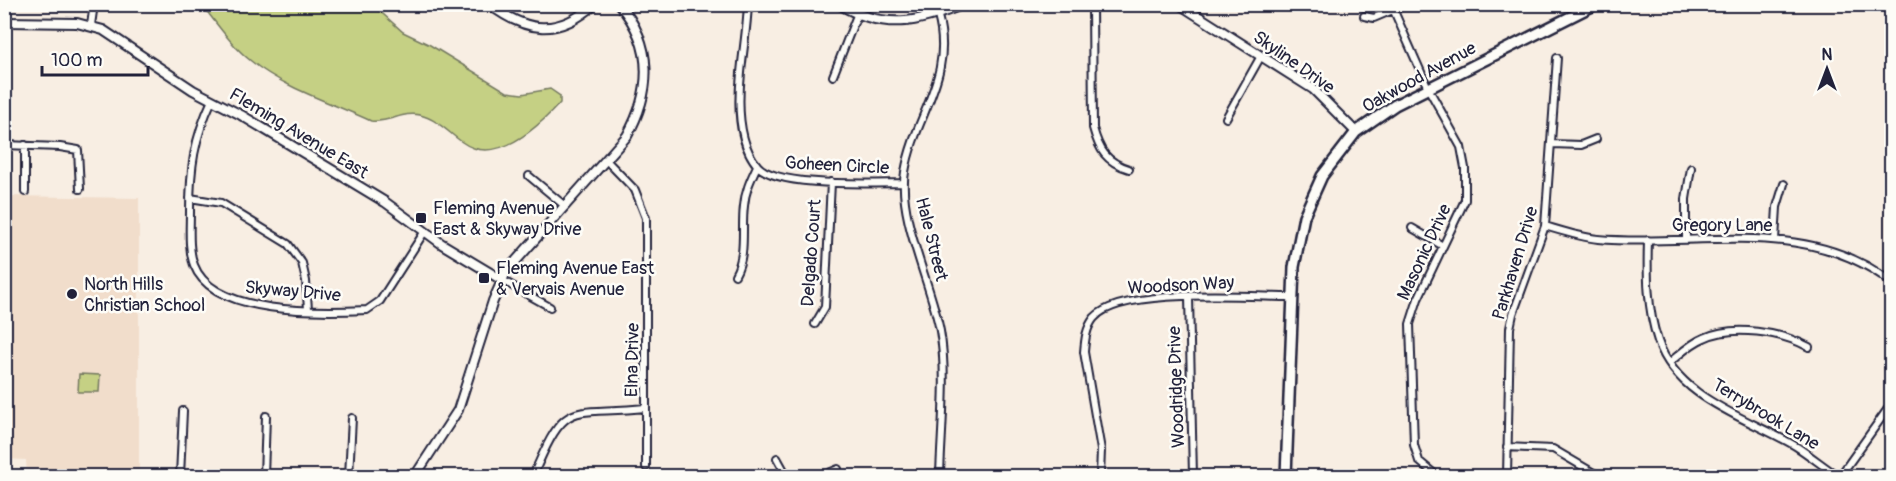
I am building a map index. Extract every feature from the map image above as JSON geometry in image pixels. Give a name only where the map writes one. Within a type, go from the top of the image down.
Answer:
[{"type":"main road","name":"Oakwood Avenue","points":[[1286,477],[1292,297],[1297,244],[1312,196],[1338,153],[1356,132],[1395,105],[1596,4]]},
{"type":"street","points":[[91,25],[94,4]]},
{"type":"street","points":[[489,4],[520,24],[540,28],[568,23],[595,4]]},
{"type":"street","points":[[415,477],[458,410],[502,280],[515,261],[627,136],[643,104],[647,73],[646,59],[637,29],[619,4]]},
{"type":"street","points":[[735,275],[741,265],[746,195],[757,166],[744,142],[741,126],[741,74],[748,4]]},
{"type":"street","points":[[839,4],[857,15],[897,22],[938,15],[964,4]]},
{"type":"street","points":[[1092,4],[1093,128],[1099,148],[1106,157],[1129,169]]},
{"type":"street","name":"Skyline Drive","points":[[1179,4],[1320,95],[1356,132]]},
{"type":"street","points":[[1364,16],[1374,18],[1407,4]]},
{"type":"street","name":"Masonic Drive","points":[[1394,11],[1428,88],[1461,147],[1465,168],[1464,200],[1412,314],[1409,347],[1414,445],[1419,461],[1437,477]]},
{"type":"street","points":[[833,76],[857,15]]},
{"type":"street","name":"Hale Street","points":[[938,15],[943,35],[943,58],[914,137],[904,183],[908,213],[940,333],[940,477]]},
{"type":"street","name":"Fleming Avenue East","points":[[4,22],[65,22],[91,25],[113,35],[193,90],[385,202],[458,255],[502,280]]},
{"type":"street","points":[[1226,118],[1261,56]]},
{"type":"street","name":"Parkhaven Drive","points":[[1507,477],[1508,355],[1513,314],[1545,226],[1557,58]]},
{"type":"street","name":"Skyway Drive","points":[[212,100],[194,147],[190,198],[193,264],[206,282],[217,292],[236,301],[308,309],[367,310],[376,306],[425,231]]},
{"type":"street","points":[[1552,144],[1581,146],[1596,139]]},
{"type":"street","points":[[4,145],[78,150],[80,189]]},
{"type":"street","points":[[25,145],[25,192]]},
{"type":"street","name":"Elna Drive","points":[[606,160],[635,190],[646,218],[646,466]]},
{"type":"street","name":"Goheen Circle","points":[[757,166],[775,176],[795,181],[904,183]]},
{"type":"street","points":[[1686,239],[1686,199],[1691,168]]},
{"type":"street","points":[[529,176],[565,206]]},
{"type":"street","name":"Delgado Court","points":[[815,324],[825,307],[831,182]]},
{"type":"street","points":[[1775,240],[1779,199],[1784,184]]},
{"type":"street","points":[[190,198],[221,203],[288,244],[302,263],[308,309]]},
{"type":"street","name":"Gregory Lane","points":[[1545,226],[1585,237],[1648,240],[1775,240],[1815,246],[1858,262],[1892,283]]},
{"type":"street","points":[[1412,228],[1443,246]]},
{"type":"street","name":"Terrybrook Lane","points":[[1648,240],[1651,312],[1658,342],[1669,363],[1690,385],[1711,401],[1797,447],[1839,477]]},
{"type":"street","points":[[502,280],[550,307]]},
{"type":"street","name":"Woodson Way","points":[[1100,477],[1101,450],[1084,352],[1085,336],[1095,317],[1108,307],[1122,302],[1189,297],[1292,297]]},
{"type":"street","name":"Woodridge Drive","points":[[1189,297],[1193,477]]},
{"type":"street","points":[[1669,363],[1703,338],[1727,331],[1775,335],[1809,347]]},
{"type":"street","points":[[1839,477],[1892,403]]},
{"type":"street","points":[[533,477],[554,431],[565,417],[577,411],[645,408]]},
{"type":"street","points":[[180,477],[183,411]]},
{"type":"street","points":[[264,477],[267,416]]},
{"type":"street","points":[[349,477],[352,418]]},
{"type":"street","points":[[1507,447],[1553,449],[1599,477]]},
{"type":"street","points":[[777,458],[787,477]]},
{"type":"street","points":[[821,477],[838,469]]},
{"type":"shaded area","name":"North Hills Christian School","points":[[5,196],[139,198],[139,471],[27,476],[26,460],[5,459]]},
{"type":"green space","points":[[202,5],[373,5],[403,32],[430,45],[507,92],[522,94],[550,89],[560,96],[560,103],[540,123],[516,141],[489,150],[475,148],[462,142],[437,123],[420,115],[371,121],[293,87],[264,71],[237,49]]},
{"type":"green space","points":[[79,374],[100,375],[99,392],[78,392]]},
{"type":"place","name":"Fleming Avenue East & Skyway Drive","points":[[421,218]]},
{"type":"place","name":"Fleming Avenue East & Vervais Avenue","points":[[484,278]]},
{"type":"place","name":"North Hills Christian School","points":[[72,294]]}]
